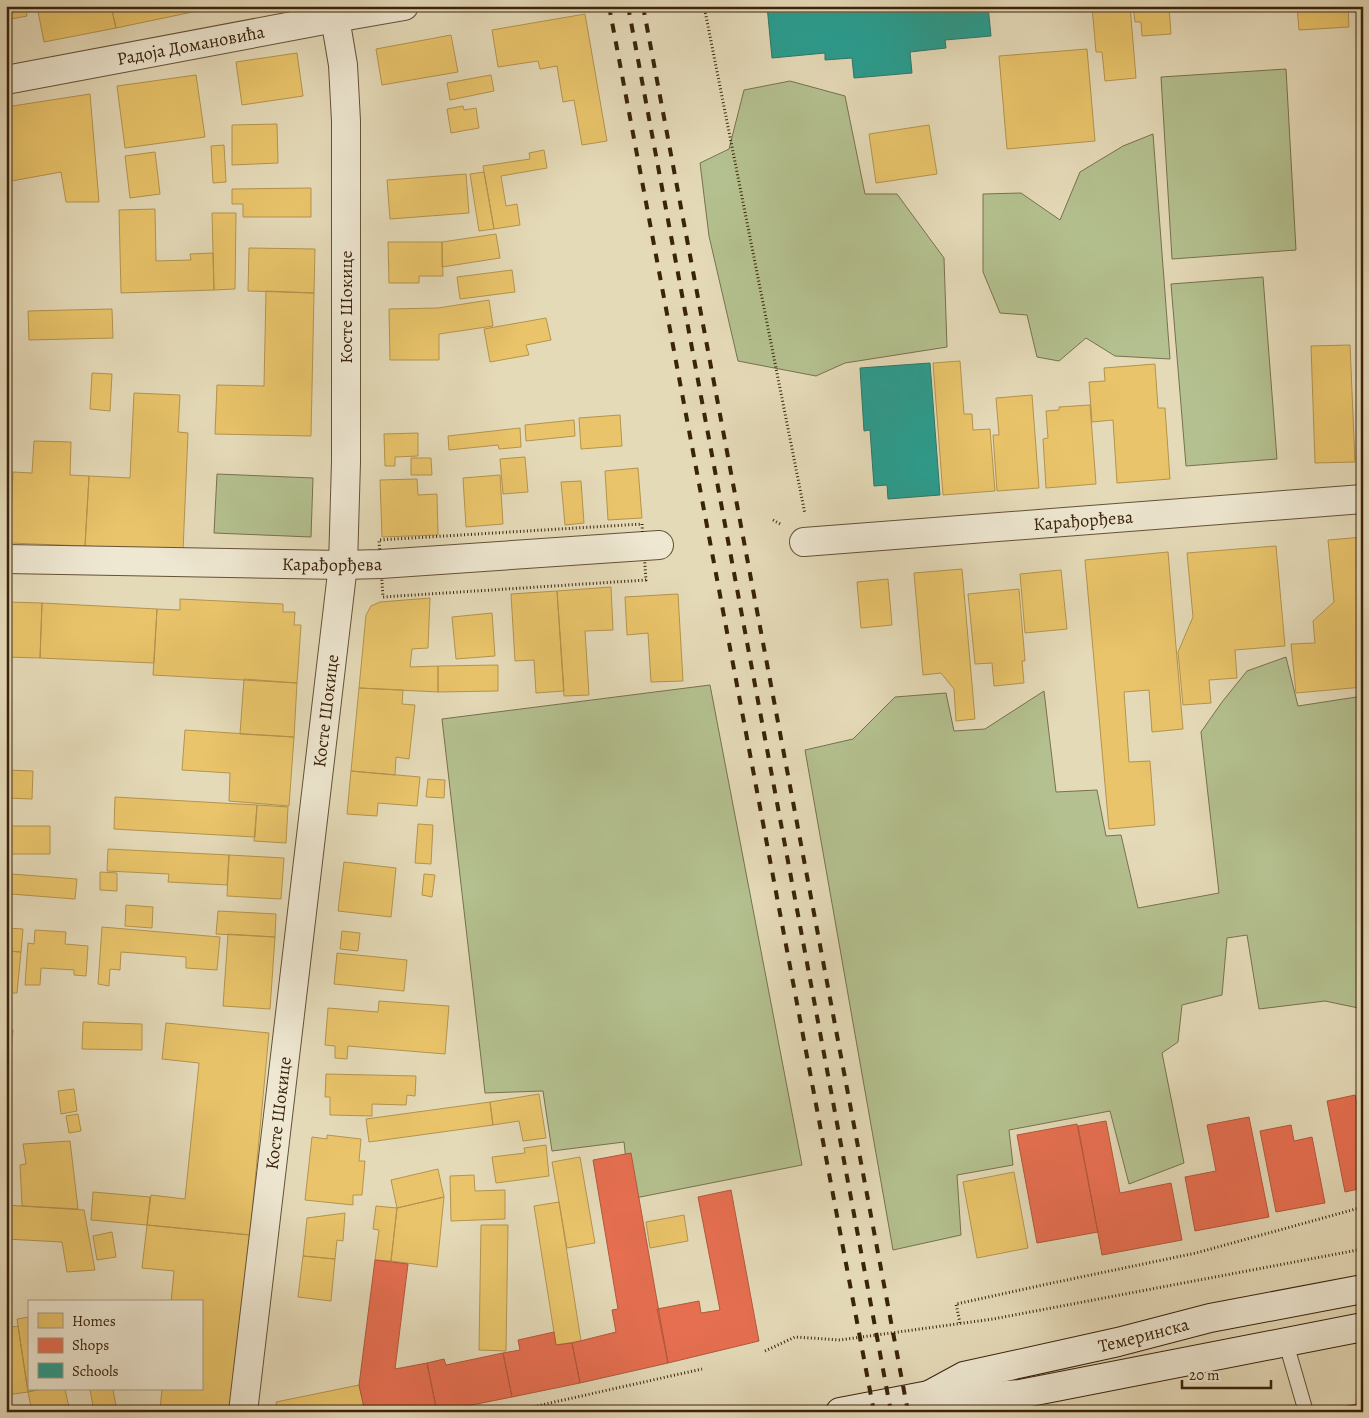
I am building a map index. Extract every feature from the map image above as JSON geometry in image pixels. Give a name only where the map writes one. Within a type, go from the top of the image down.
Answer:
[{"type":"street","name":"Радоја Домановића","points":[[6,80],[334,12],[404,6]]},
{"type":"street","name":"Косте Шокице","points":[[243,1412],[343,564],[346,462],[346,121],[342,65],[334,12]]},
{"type":"street","name":"Карађорђева","points":[[808,542],[1363,498]]},
{"type":"street","name":"Карађорђева","points":[[6,559],[381,564],[659,545]]},
{"type":"street","name":"Темеринска","points":[[929,1395],[964,1376],[1118,1342],[1210,1318],[1363,1289]]},
{"type":"street","name":"Темеринска","points":[[840,1412],[929,1395],[974,1398],[1020,1394],[1363,1327]]},
{"type":"lane","points":[[1286,1343],[1306,1412]]},
{"type":"path","points":[[704,6],[808,542]]},
{"type":"path","points":[[960,1323],[956,1304],[1196,1253],[1363,1207]]},
{"type":"path","points":[[764,1351],[796,1337],[840,1340],[993,1319],[1363,1249]]},
{"type":"path","points":[[510,1412],[702,1369]]},
{"type":"green space","points":[[1286,69],[1296,250],[1172,259],[1161,77]]},
{"type":"green space","points":[[790,81],[845,96],[865,194],[897,194],[944,258],[947,347],[845,363],[816,376],[738,361],[709,236],[700,163],[729,149],[744,90]]},
{"type":"green space","points":[[1153,134],[1170,359],[1115,356],[1086,338],[1059,361],[1037,357],[1027,315],[1000,313],[983,272],[983,194],[1021,193],[1060,220],[1080,172],[1123,146]]},
{"type":"green space","points":[[1263,277],[1277,459],[1186,466],[1171,284]]},
{"type":"green space","points":[[217,474],[313,478],[311,537],[214,533]]},
{"type":"green space","points":[[1286,657],[1298,706],[1363,696],[1363,1009],[1325,1001],[1259,1009],[1247,935],[1227,938],[1222,995],[1182,1005],[1178,1042],[1162,1053],[1184,1163],[1129,1184],[1110,1111],[1009,1130],[1013,1165],[957,1175],[961,1235],[893,1250],[805,750],[853,739],[895,697],[946,693],[954,731],[985,729],[1044,691],[1056,792],[1097,790],[1106,836],[1121,835],[1138,908],[1219,893],[1201,732],[1247,671]]},
{"type":"green space","points":[[710,685],[802,1165],[630,1199],[624,1142],[552,1151],[543,1091],[485,1093],[442,719]]},
{"type":"building: Homes","points":[[6,6],[25,6],[27,16],[6,20]]},
{"type":"building: Homes","points":[[37,6],[111,6],[116,28],[44,42]]},
{"type":"building: Homes","points":[[111,6],[202,6],[202,10],[116,28]]},
{"type":"building: Homes","points":[[202,6],[223,6],[202,10]]},
{"type":"building: Homes","points":[[1092,6],[1130,6],[1136,78],[1105,81],[1102,52],[1096,52]]},
{"type":"building: Homes","points":[[1133,6],[1169,6],[1171,34],[1142,36],[1141,22],[1135,22]]},
{"type":"building: Homes","points":[[1181,6],[1196,6],[1196,11],[1181,12]]},
{"type":"building: Homes","points":[[1297,6],[1348,6],[1349,27],[1299,30]]},
{"type":"building: Homes","points":[[585,14],[607,141],[582,145],[574,100],[563,102],[557,66],[540,69],[538,61],[498,67],[492,30]]},
{"type":"building: Homes","points":[[451,35],[458,72],[382,85],[376,49]]},
{"type":"building: Homes","points":[[1087,49],[1095,141],[1007,149],[999,56]]},
{"type":"building: Homes","points":[[297,53],[303,96],[242,105],[236,62]]},
{"type":"building: Homes","points":[[196,75],[205,137],[125,148],[117,86]]},
{"type":"building: Homes","points":[[491,75],[494,91],[450,100],[447,83]]},
{"type":"building: Homes","points":[[90,94],[99,202],[66,202],[61,172],[6,182],[6,107]]},
{"type":"building: Homes","points":[[463,106],[464,110],[476,108],[479,128],[451,133],[447,109]]},
{"type":"building: Homes","points":[[277,124],[278,163],[232,165],[232,125]]},
{"type":"building: Homes","points":[[929,125],[937,174],[876,183],[869,134]]},
{"type":"building: Homes","points":[[224,145],[226,182],[213,183],[211,146]]},
{"type":"building: Homes","points":[[544,150],[547,168],[501,176],[506,206],[517,204],[520,225],[494,229],[483,166],[530,159],[529,153]]},
{"type":"building: Homes","points":[[155,152],[160,194],[130,198],[125,156]]},
{"type":"building: Homes","points":[[484,172],[494,229],[479,231],[470,174]]},
{"type":"building: Homes","points":[[466,174],[469,213],[390,219],[387,180]]},
{"type":"building: Homes","points":[[311,188],[311,217],[243,217],[243,204],[232,204],[232,189]]},
{"type":"building: Homes","points":[[155,209],[156,261],[191,260],[190,254],[213,253],[214,290],[121,293],[119,210]]},
{"type":"building: Homes","points":[[212,213],[236,213],[235,289],[214,290]]},
{"type":"building: Homes","points":[[496,234],[500,258],[442,267],[442,242]]},
{"type":"building: Homes","points":[[388,242],[442,242],[443,276],[419,276],[419,283],[389,283]]},
{"type":"building: Homes","points":[[249,248],[315,249],[314,293],[248,291]]},
{"type":"building: Homes","points":[[512,270],[515,292],[460,299],[457,277]]},
{"type":"building: Homes","points":[[266,291],[314,293],[311,436],[215,434],[217,385],[264,386]]},
{"type":"building: Homes","points":[[489,300],[493,326],[439,334],[439,360],[390,360],[389,309],[438,308]]},
{"type":"building: Homes","points":[[112,309],[113,338],[29,340],[28,311]]},
{"type":"building: Homes","points":[[546,318],[551,340],[526,345],[529,355],[490,362],[484,329]]},
{"type":"building: Homes","points":[[1350,345],[1355,462],[1315,463],[1311,346]]},
{"type":"building: Homes","points":[[960,361],[964,414],[972,414],[973,430],[990,429],[995,491],[943,495],[933,363]]},
{"type":"building: Homes","points":[[1155,364],[1158,408],[1165,408],[1170,479],[1117,483],[1113,420],[1092,422],[1089,382],[1105,381],[1104,368]]},
{"type":"building: Homes","points":[[1361,371],[1363,371],[1363,426]]},
{"type":"building: Homes","points":[[92,373],[112,374],[110,411],[90,409]]},
{"type":"building: Homes","points":[[134,393],[180,395],[178,432],[188,433],[183,551],[85,546],[89,476],[130,478]]},
{"type":"building: Homes","points":[[1032,395],[1039,488],[997,491],[993,435],[999,435],[996,398]]},
{"type":"building: Homes","points":[[1090,405],[1096,484],[1046,488],[1043,439],[1048,438],[1046,411],[1059,410],[1059,407]]},
{"type":"building: Homes","points":[[620,415],[622,446],[581,449],[579,418]]},
{"type":"building: Homes","points":[[574,420],[575,436],[526,441],[525,425]]},
{"type":"building: Homes","points":[[520,428],[521,447],[499,449],[498,445],[449,450],[448,436]]},
{"type":"building: Homes","points":[[418,433],[418,456],[395,457],[395,466],[385,466],[384,434]]},
{"type":"building: Homes","points":[[34,441],[71,442],[70,475],[89,476],[85,546],[10,543],[13,472],[32,473]]},
{"type":"building: Homes","points":[[525,457],[528,492],[503,494],[500,459]]},
{"type":"building: Homes","points":[[411,458],[431,458],[432,475],[411,475]]},
{"type":"building: Homes","points":[[638,468],[642,518],[608,520],[605,471]]},
{"type":"building: Homes","points":[[500,475],[503,524],[466,527],[463,478]]},
{"type":"building: Homes","points":[[417,479],[418,495],[437,494],[438,535],[382,537],[380,480]]},
{"type":"building: Homes","points":[[581,481],[584,523],[565,525],[561,482]]},
{"type":"building: Homes","points":[[1363,537],[1363,687],[1296,693],[1291,644],[1315,643],[1313,621],[1334,602],[1328,540]]},
{"type":"building: Homes","points":[[1276,546],[1285,646],[1235,650],[1237,678],[1209,680],[1211,703],[1183,705],[1178,652],[1193,617],[1187,553]]},
{"type":"building: Homes","points":[[1168,552],[1183,729],[1152,732],[1149,690],[1124,692],[1129,762],[1150,761],[1155,825],[1109,829],[1085,560]]},
{"type":"building: Homes","points":[[962,569],[975,719],[956,721],[954,689],[941,673],[923,675],[914,573]]},
{"type":"building: Homes","points":[[1061,570],[1067,629],[1025,633],[1020,574]]},
{"type":"building: Homes","points":[[888,579],[892,625],[861,628],[857,582]]},
{"type":"building: Homes","points":[[611,587],[613,630],[585,631],[589,695],[564,696],[557,591]]},
{"type":"building: Homes","points":[[1019,589],[1025,661],[1022,661],[1024,683],[994,686],[992,663],[975,664],[968,594]]},
{"type":"building: Homes","points":[[557,591],[564,691],[536,693],[534,660],[515,661],[511,594]]},
{"type":"building: Homes","points":[[678,594],[683,681],[651,682],[648,633],[627,635],[625,597]]},
{"type":"building: Homes","points":[[6,596],[8,596],[8,602],[42,603],[40,658],[6,657]]},
{"type":"building: Homes","points":[[430,598],[428,648],[412,649],[410,667],[438,666],[438,692],[359,688],[366,615],[371,606],[380,602]]},
{"type":"building: Homes","points":[[180,599],[283,604],[283,612],[295,612],[294,625],[301,625],[297,683],[153,675],[157,609],[180,610]]},
{"type":"building: Homes","points":[[42,603],[157,609],[154,663],[40,658]]},
{"type":"building: Homes","points":[[492,613],[495,656],[456,659],[452,617]]},
{"type":"building: Homes","points":[[498,665],[498,691],[438,692],[438,666]]},
{"type":"building: Homes","points":[[244,679],[297,683],[294,737],[240,734]]},
{"type":"building: Homes","points":[[359,688],[403,690],[402,704],[415,705],[409,759],[396,757],[395,775],[351,771]]},
{"type":"building: Homes","points":[[185,730],[294,737],[289,806],[229,801],[230,773],[182,770]]},
{"type":"building: Homes","points":[[6,770],[33,771],[32,799],[6,798]]},
{"type":"building: Homes","points":[[351,771],[420,777],[417,806],[378,803],[377,816],[347,814]]},
{"type":"building: Homes","points":[[428,779],[445,780],[444,798],[426,797]]},
{"type":"building: Homes","points":[[115,797],[257,805],[255,837],[114,829]]},
{"type":"building: Homes","points":[[257,805],[288,807],[286,843],[254,841]]},
{"type":"building: Homes","points":[[418,824],[433,825],[431,864],[415,863]]},
{"type":"building: Homes","points":[[6,826],[50,826],[50,854],[6,854]]},
{"type":"building: Homes","points":[[108,849],[229,855],[227,885],[168,882],[169,874],[107,871]]},
{"type":"building: Homes","points":[[229,855],[284,858],[281,899],[227,896]]},
{"type":"building: Homes","points":[[344,862],[396,868],[391,917],[338,911]]},
{"type":"building: Homes","points":[[100,872],[117,873],[117,891],[100,890]]},
{"type":"building: Homes","points":[[11,874],[77,879],[75,899],[10,894]]},
{"type":"building: Homes","points":[[424,874],[435,875],[432,897],[422,895]]},
{"type":"building: Homes","points":[[126,905],[153,907],[152,928],[125,926]]},
{"type":"building: Homes","points":[[218,911],[276,914],[275,937],[216,934]]},
{"type":"building: Homes","points":[[102,927],[220,937],[217,970],[186,968],[186,957],[121,952],[120,970],[110,969],[109,986],[98,984]]},
{"type":"building: Homes","points":[[6,928],[23,929],[21,952],[6,951]]},
{"type":"building: Homes","points":[[35,930],[66,932],[65,944],[88,946],[86,976],[74,975],[74,970],[41,968],[40,985],[25,985],[28,943],[34,944]]},
{"type":"building: Homes","points":[[342,931],[360,933],[358,951],[340,949]]},
{"type":"building: Homes","points":[[228,934],[275,937],[270,1009],[223,1006]]},
{"type":"building: Homes","points":[[6,951],[21,952],[17,993],[6,993]]},
{"type":"building: Homes","points":[[337,953],[407,960],[404,991],[334,984]]},
{"type":"building: Homes","points":[[379,1001],[449,1006],[445,1054],[348,1046],[347,1059],[335,1058],[335,1046],[325,1045],[328,1008],[378,1012]]},
{"type":"building: Homes","points":[[83,1022],[142,1024],[142,1050],[82,1049]]},
{"type":"building: Homes","points":[[166,1023],[269,1033],[250,1235],[147,1225],[151,1195],[185,1199],[199,1063],[162,1059]]},
{"type":"building: Homes","points":[[6,1029],[13,1030],[9,1073],[6,1072]]},
{"type":"building: Homes","points":[[326,1074],[416,1076],[415,1096],[407,1095],[406,1105],[372,1104],[372,1116],[330,1115],[330,1097],[325,1097]]},
{"type":"building: Homes","points":[[74,1089],[77,1111],[61,1114],[58,1091]]},
{"type":"building: Homes","points":[[539,1094],[546,1138],[523,1141],[519,1121],[493,1125],[490,1102]]},
{"type":"building: Homes","points":[[490,1102],[493,1125],[369,1142],[366,1119]]},
{"type":"building: Homes","points":[[8,1104],[11,1129],[6,1130],[6,1105]]},
{"type":"building: Homes","points":[[78,1114],[81,1131],[69,1133],[66,1116]]},
{"type":"building: Homes","points":[[327,1135],[361,1139],[359,1161],[365,1161],[362,1195],[353,1195],[353,1205],[305,1200],[312,1137],[327,1139]]},
{"type":"building: Homes","points":[[70,1141],[78,1209],[22,1206],[20,1165],[26,1164],[23,1144]]},
{"type":"building: Homes","points":[[546,1145],[549,1176],[496,1183],[492,1157],[525,1153],[524,1148]]},
{"type":"building: Homes","points":[[580,1157],[595,1243],[567,1248],[552,1162]]},
{"type":"building: Homes","points":[[438,1169],[444,1197],[397,1208],[391,1180]]},
{"type":"building: Homes","points":[[1014,1172],[1028,1248],[977,1258],[963,1182]]},
{"type":"building: Homes","points":[[474,1175],[475,1191],[505,1190],[505,1219],[451,1221],[450,1176]]},
{"type":"building: Homes","points":[[6,1181],[9,1181],[7,1205],[6,1205]]},
{"type":"building: Homes","points":[[93,1192],[150,1197],[147,1225],[91,1220]]},
{"type":"building: Homes","points":[[444,1197],[437,1267],[391,1261],[397,1208]]},
{"type":"building: Homes","points":[[559,1202],[581,1341],[556,1345],[534,1206]]},
{"type":"building: Homes","points":[[6,1205],[84,1210],[95,1270],[67,1272],[62,1242],[6,1239]]},
{"type":"building: Homes","points":[[376,1206],[397,1208],[391,1261],[375,1260],[379,1230],[373,1229]]},
{"type":"building: Homes","points":[[345,1213],[343,1241],[337,1240],[335,1259],[303,1256],[307,1218]]},
{"type":"building: Homes","points":[[684,1215],[688,1241],[650,1248],[646,1222]]},
{"type":"building: Homes","points":[[147,1225],[250,1235],[232,1412],[143,1412],[160,1409],[162,1390],[202,1390],[202,1300],[171,1300],[174,1271],[142,1268]]},
{"type":"building: Homes","points":[[481,1225],[508,1225],[506,1351],[479,1350]]},
{"type":"building: Homes","points":[[112,1232],[116,1257],[97,1260],[93,1236]]},
{"type":"building: Homes","points":[[303,1256],[335,1259],[331,1301],[298,1297]]},
{"type":"building: Homes","points":[[28,1317],[28,1390],[37,1390],[28,1392],[17,1319]]},
{"type":"building: Homes","points":[[18,1326],[28,1392],[6,1395],[6,1328]]},
{"type":"building: Homes","points":[[359,1385],[365,1412],[277,1412],[276,1402]]},
{"type":"building: Homes","points":[[37,1390],[65,1390],[70,1412],[32,1412],[28,1392]]},
{"type":"building: Homes","points":[[90,1390],[113,1390],[117,1412],[94,1412]]},
{"type":"building: Shops","points":[[1355,1095],[1363,1133],[1363,1188],[1345,1192],[1327,1101]]},
{"type":"building: Shops","points":[[1249,1117],[1269,1217],[1195,1231],[1185,1177],[1216,1171],[1207,1125]]},
{"type":"building: Shops","points":[[1106,1121],[1120,1193],[1171,1183],[1182,1240],[1102,1255],[1078,1126]]},
{"type":"building: Shops","points":[[1077,1124],[1098,1232],[1037,1243],[1017,1135]]},
{"type":"building: Shops","points":[[1291,1125],[1294,1141],[1312,1137],[1325,1203],[1276,1212],[1260,1131]]},
{"type":"building: Shops","points":[[631,1153],[668,1363],[580,1383],[572,1343],[616,1332],[612,1310],[618,1309],[593,1160]]},
{"type":"building: Shops","points":[[731,1190],[759,1341],[668,1363],[657,1309],[699,1301],[701,1313],[720,1310],[698,1197]]},
{"type":"building: Shops","points":[[375,1260],[408,1264],[395,1369],[427,1363],[437,1412],[365,1412],[359,1385]]},
{"type":"building: Shops","points":[[554,1332],[556,1345],[572,1343],[580,1383],[512,1397],[503,1353],[520,1350],[518,1340]]},
{"type":"building: Shops","points":[[503,1353],[512,1397],[437,1412],[427,1363],[444,1359],[446,1365]]},
{"type":"building: Shops","points":[[1363,1403],[1363,1412],[1349,1412],[1346,1406]]},
{"type":"building: Schools","points":[[767,6],[988,6],[991,36],[945,40],[946,48],[910,52],[912,73],[854,78],[852,58],[825,60],[825,53],[772,58]]},
{"type":"building: Schools","points":[[930,363],[940,495],[888,499],[887,485],[874,486],[870,430],[864,431],[860,368]]},
{"type":"railway","points":[[609,6],[874,1412]]},
{"type":"railway","points":[[628,6],[891,1412]]},
{"type":"railway","points":[[643,6],[908,1412]]}]
